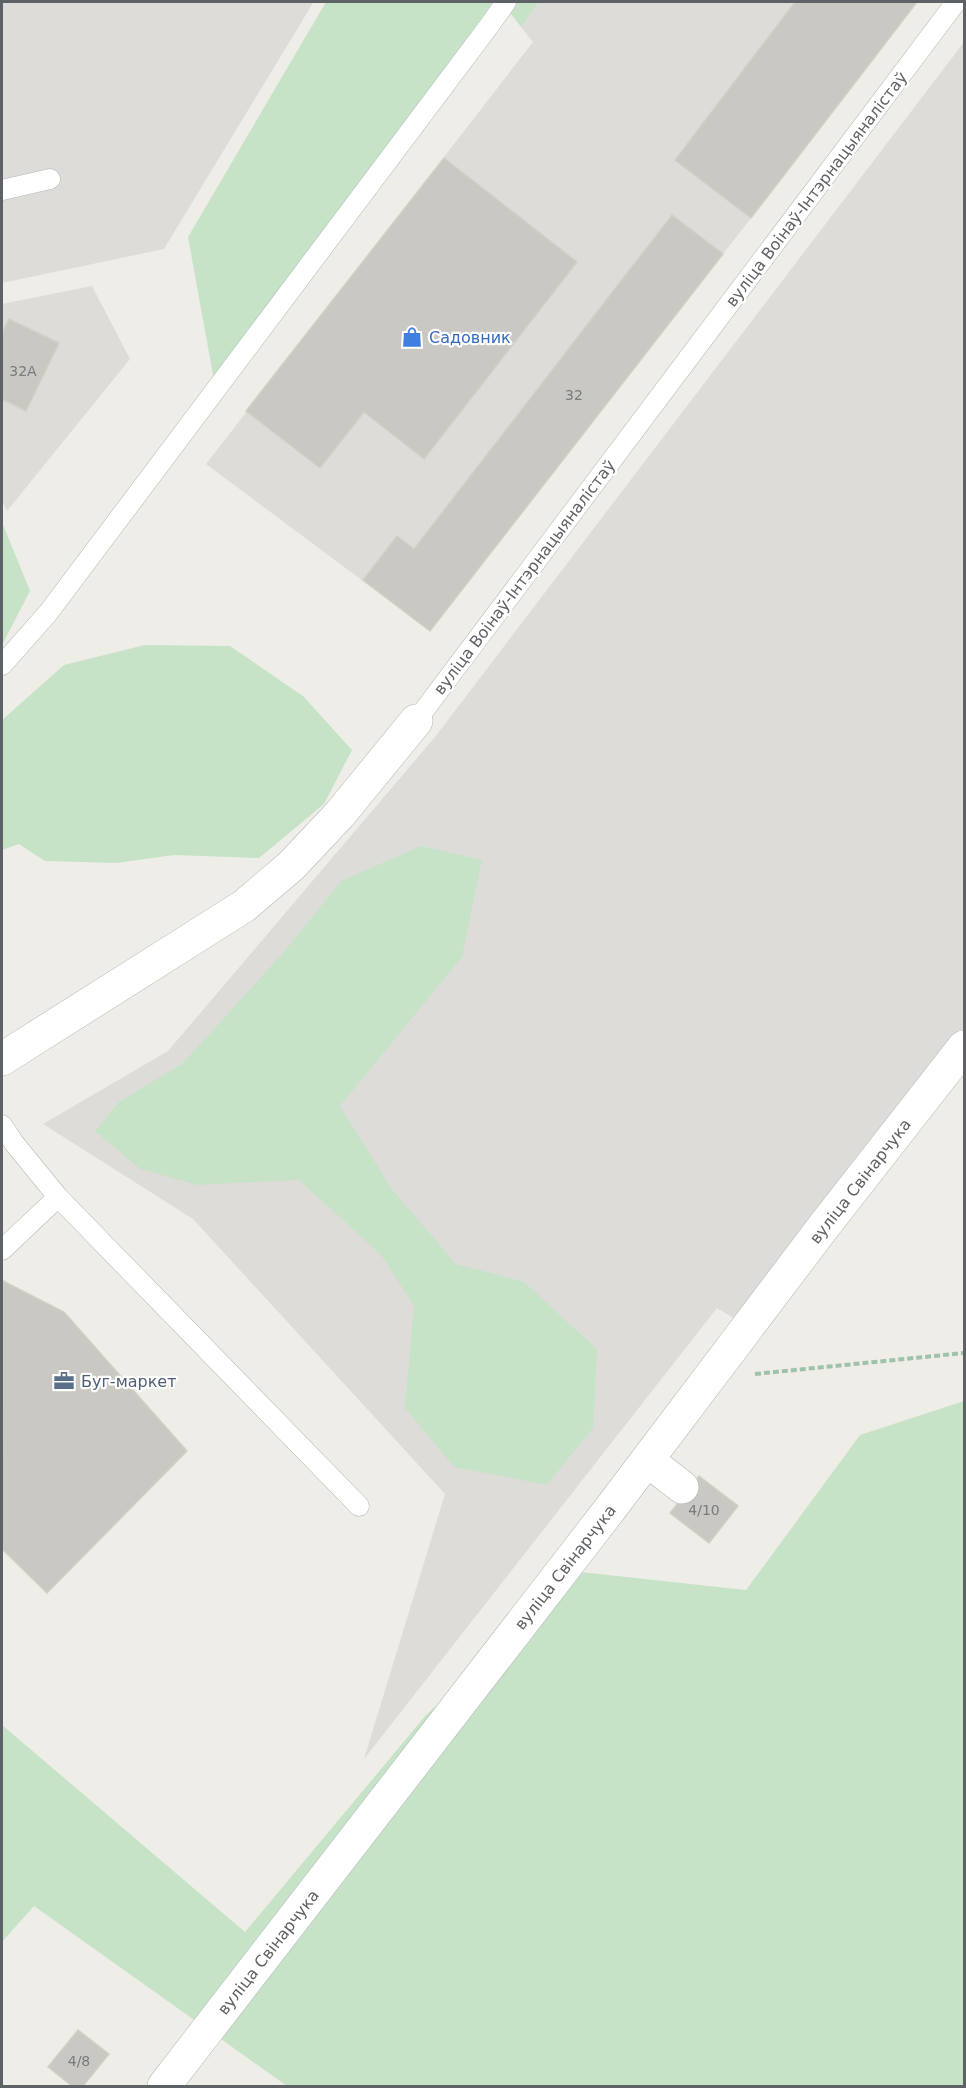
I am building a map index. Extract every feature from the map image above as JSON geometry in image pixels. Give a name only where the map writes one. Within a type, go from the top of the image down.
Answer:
[{"type":"street","name":"вуліца Воінаў-Інтэрнацыяналістаў","points":[[2,1059],[244,906],[291,866],[340,814],[416,721]]},
{"type":"street","name":"вуліца Свінарчука","points":[[164,2086],[964,1047]]},
{"type":"street","points":[[647,1460],[682,1487]]},
{"type":"lane","points":[[2,665],[48,613],[506,2]]},
{"type":"lane","name":"вуліца Воінаў-Інтэрнацыяналістаў","points":[[416,721],[956,2]]},
{"type":"lane","points":[[2,190],[50,179]]},
{"type":"lane","points":[[2,1125],[58,1197],[359,1506]]},
{"type":"lane","points":[[2,1250],[58,1197]]},
{"type":"path","points":[[710,1378],[964,1353]]},
{"type":"shaded area","points":[[2,2],[313,3],[164,249],[2,283]]},
{"type":"shaded area","points":[[539,2],[917,2],[430,631],[206,464],[533,42],[521,27]]},
{"type":"shaded area","points":[[964,42],[964,1048],[748,1327],[717,1308],[364,1759],[445,1494],[193,1219],[43,1124],[168,1051],[435,737]]},
{"type":"shaded area","points":[[92,286],[130,359],[7,511],[2,501],[2,304]]},
{"type":"green space","points":[[326,2],[493,2],[215,386],[188,237]]},
{"type":"green space","points":[[502,2],[539,2],[521,27]]},
{"type":"green space","points":[[2,522],[30,591],[2,645]]},
{"type":"green space","points":[[145,645],[230,646],[303,696],[352,750],[324,804],[259,858],[174,855],[116,863],[45,861],[19,844],[2,850],[2,720],[64,665]]},
{"type":"green space","points":[[421,846],[482,860],[462,957],[340,1106],[391,1188],[456,1264],[524,1282],[597,1349],[593,1428],[547,1485],[454,1467],[405,1408],[414,1306],[381,1255],[299,1180],[197,1185],[140,1169],[95,1131],[119,1102],[183,1063],[283,953],[341,881]]},
{"type":"green space","points":[[964,1401],[964,2086],[287,2086],[34,1906],[2,1942],[2,1725],[245,1932],[426,1715],[580,1572],[746,1590],[860,1435]]},
{"type":"building","points":[[795,2],[917,2],[751,218],[675,160]]},
{"type":"building","name":"Садовник","points":[[444,158],[577,262],[424,459],[364,412],[320,468],[246,411]]},
{"type":"building","points":[[672,215],[723,254],[430,631],[363,580],[397,536],[414,549]]},
{"type":"building","points":[[9,319],[59,343],[26,411],[2,399],[2,334]]},
{"type":"building","name":"Буг-маркет","points":[[3,1281],[64,1312],[187,1451],[47,1593],[2,1549]]},
{"type":"building","points":[[699,1476],[738,1506],[709,1543],[670,1513]]},
{"type":"building","points":[[78,2030],[109,2054],[83,2086],[72,2086],[48,2067]]},
{"type":"place","name":"Садовник","points":[[412,337]]},
{"type":"place","name":"Буг-маркет","points":[[64,1381]]}]
